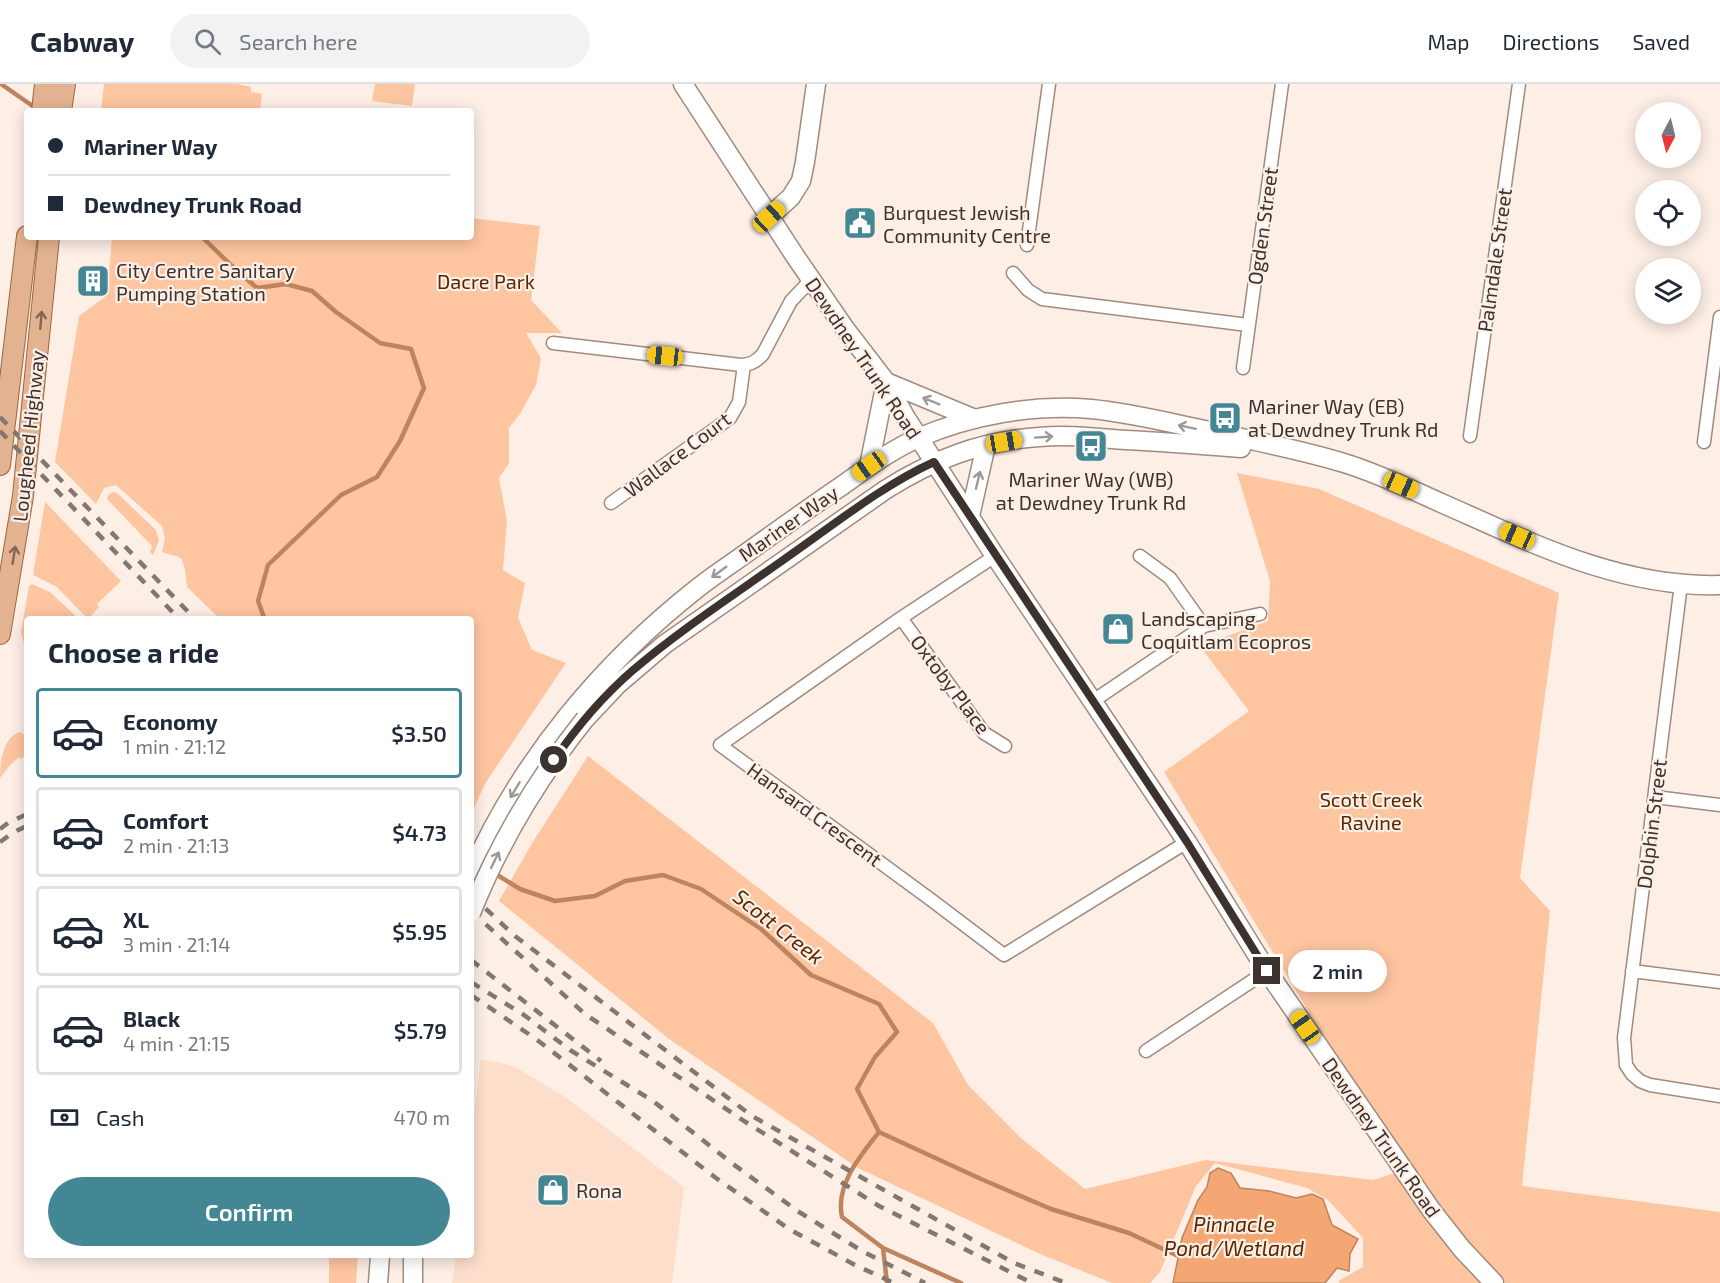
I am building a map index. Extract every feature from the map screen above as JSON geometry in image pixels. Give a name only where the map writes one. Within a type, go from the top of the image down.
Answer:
[{"type":"main road","name":"Dewdney Trunk Road","points":[[683,84],[811,280],[886,382],[934,462],[1187,842],[1267,971],[1432,1212],[1494,1283]]},
{"type":"main road","points":[[769,217],[791,196],[801,181],[816,84]]},
{"type":"main road","points":[[44,108],[58,85]]},
{"type":"main road","points":[[58,85],[61,108]]},
{"type":"main road","name":"Lougheed Highway","points":[[0,465],[27,240]]},
{"type":"main road","name":"Lougheed Highway","points":[[0,634],[23,496],[49,240]]},
{"type":"main road","points":[[869,466],[886,382],[975,419]]},
{"type":"main road","name":"Mariner Way","points":[[474,907],[530,795],[563,747],[579,714],[636,641],[700,586],[869,466],[919,438],[975,419],[1033,409],[1090,409],[1124,413],[1306,452],[1383,477],[1587,565],[1640,578],[1681,584],[1720,585]]},
{"type":"main road","name":"Mariner Way","points":[[474,867],[492,829],[545,744],[665,644],[915,471],[934,462],[986,445],[1023,438],[1066,436],[1306,452]]},
{"type":"main road","points":[[970,516],[986,445]]},
{"type":"main road","points":[[378,1283],[380,1258]]},
{"type":"main road","points":[[413,1258],[413,1283]]},
{"type":"street","points":[[1027,245],[1049,84]]},
{"type":"street","name":"Ogden Street","points":[[1243,368],[1282,84]]},
{"type":"street","name":"Palmdale Street","points":[[1470,436],[1519,84]]},
{"type":"street","points":[[1013,273],[1028,290],[1042,299],[1248,325]]},
{"type":"street","points":[[553,343],[750,364],[759,358],[791,302],[811,280]]},
{"type":"street","points":[[1704,442],[1717,357],[1720,317]]},
{"type":"street","name":"Wallace Court","points":[[610,503],[730,418],[739,402],[744,365]]},
{"type":"street","name":"Hansard Crescent","points":[[995,556],[901,618],[720,745],[930,898],[1004,955],[1187,842]]},
{"type":"street","points":[[1140,556],[1170,578],[1204,626]]},
{"type":"street","name":"Dolphin Street","points":[[1681,584],[1624,1038],[1626,1065],[1640,1081],[1650,1085],[1720,1096]]},
{"type":"street","points":[[1092,701],[1204,626],[1260,614]]},
{"type":"street","name":"Oxtoby Place","points":[[901,618],[984,733],[1005,746]]},
{"type":"street","points":[[1654,797],[1720,805]]},
{"type":"street","points":[[1146,1051],[1267,971]]},
{"type":"street","points":[[1632,971],[1720,982]]},
{"type":"shaded area","points":[[481,1059],[517,1068],[565,1097],[684,1187],[672,1283],[452,1283],[456,1258],[474,1258],[474,1116]]},
{"type":"green space","points":[[104,84],[237,84],[251,87],[251,92],[262,94],[260,108],[101,108]]},
{"type":"green space","points":[[375,84],[415,84],[412,106],[372,101]]},
{"type":"green space","name":"Dacre Park","points":[[474,218],[540,226],[531,300],[562,333],[526,333],[541,358],[536,385],[520,414],[509,428],[509,463],[499,478],[507,521],[503,570],[525,583],[518,618],[532,650],[566,663],[486,782],[474,808],[474,616],[217,616],[187,587],[182,560],[162,552],[165,538],[162,526],[116,485],[104,488],[96,504],[55,462],[79,316],[105,297],[112,240],[474,240]]},
{"type":"green space","name":"Scott Creek Ravine","points":[[1237,473],[1319,489],[1559,593],[1520,878],[1550,911],[1522,1186],[1720,1212],[1720,1283],[1339,1283],[1340,1280],[1363,1267],[1363,1238],[1328,1200],[1307,1188],[1215,1163],[1196,1186],[1160,1272],[1150,1283],[1112,1283],[1040,1254],[858,1168],[669,1039],[499,901],[531,845],[588,756],[933,1023],[968,1085],[1022,1139],[1085,1189],[1206,1160],[1373,1180],[1404,1170],[1164,772],[1249,711],[1200,646],[1268,621],[1270,581]]},
{"type":"green space","points":[[113,492],[117,493],[156,530],[159,540],[153,555],[150,552],[152,546],[107,499],[108,495]]},
{"type":"green space","points":[[45,502],[121,581],[97,604],[99,607],[91,616],[85,616],[57,587],[33,575]]},
{"type":"green space","points":[[32,584],[50,592],[76,616],[24,616],[24,644],[21,632],[29,586]]},
{"type":"green space","points":[[20,732],[24,734],[24,757],[20,759],[19,757],[0,778],[4,751],[14,735]]},
{"type":"green space","points":[[329,1258],[358,1258],[356,1283],[329,1283]]},
{"type":"water","name":"Pinnacle Pond/Wetland","points":[[1218,1168],[1231,1173],[1240,1188],[1269,1191],[1296,1198],[1312,1194],[1323,1199],[1332,1225],[1358,1239],[1350,1254],[1349,1271],[1337,1268],[1325,1283],[1173,1283],[1182,1238],[1198,1200],[1207,1187],[1210,1173]]},
{"type":"waterway","name":"Scott Creek","points":[[1,84],[36,108]]},
{"type":"waterway","name":"Scott Creek","points":[[205,240],[257,288],[286,284],[312,291],[336,312],[380,343],[411,349],[424,388],[400,441],[377,477],[341,495],[268,565],[258,601],[264,616]]},
{"type":"waterway","name":"Scott Creek","points":[[494,873],[520,889],[555,901],[595,896],[625,881],[663,875],[701,889],[761,929],[811,975],[879,1004],[897,1032],[875,1057],[857,1089],[879,1132]]},
{"type":"waterway","points":[[879,1132],[1051,1209],[1129,1233],[1178,1256]]},
{"type":"waterway","name":"Scott Creek","points":[[879,1132],[851,1171],[846,1182],[842,1193],[842,1217],[883,1248],[961,1283]]},
{"type":"waterway","points":[[883,1248],[887,1283]]},
{"type":"railway","points":[[0,417],[192,616]]},
{"type":"railway","points":[[0,431],[176,616]]},
{"type":"railway","points":[[0,829],[24,815]]},
{"type":"railway","points":[[0,842],[24,827]]},
{"type":"railway","points":[[474,898],[515,936],[752,1116],[1014,1263],[1066,1283]]},
{"type":"railway","points":[[474,914],[585,1014],[744,1121],[879,1206],[1032,1283]]},
{"type":"railway","points":[[474,962],[601,1061]]},
{"type":"railway","points":[[474,984],[524,1015],[570,1050],[653,1101],[799,1212],[862,1251],[925,1283]]},
{"type":"railway","points":[[474,997],[536,1039],[716,1178],[789,1229],[855,1265],[894,1283]]},
{"type":"place","name":"Burquest Jewish Community Centre","points":[[860,223]]},
{"type":"place","name":"City Centre Sanitary Pumping Station","points":[[93,281]]},
{"type":"place","name":"Mariner Way (EB) at Dewdney Trunk Rd","points":[[1225,418]]},
{"type":"place","name":"Mariner Way (WB) at Dewdney Trunk Rd","points":[[1091,446]]},
{"type":"place","name":"Landscaping Coquitlam Ecopros","points":[[1118,629]]},
{"type":"place","name":"Rona","points":[[553,1190]]},
{"type":"route","points":[[554,760],[605,697],[665,644],[885,490],[934,462],[1187,842],[1267,971]]}]
